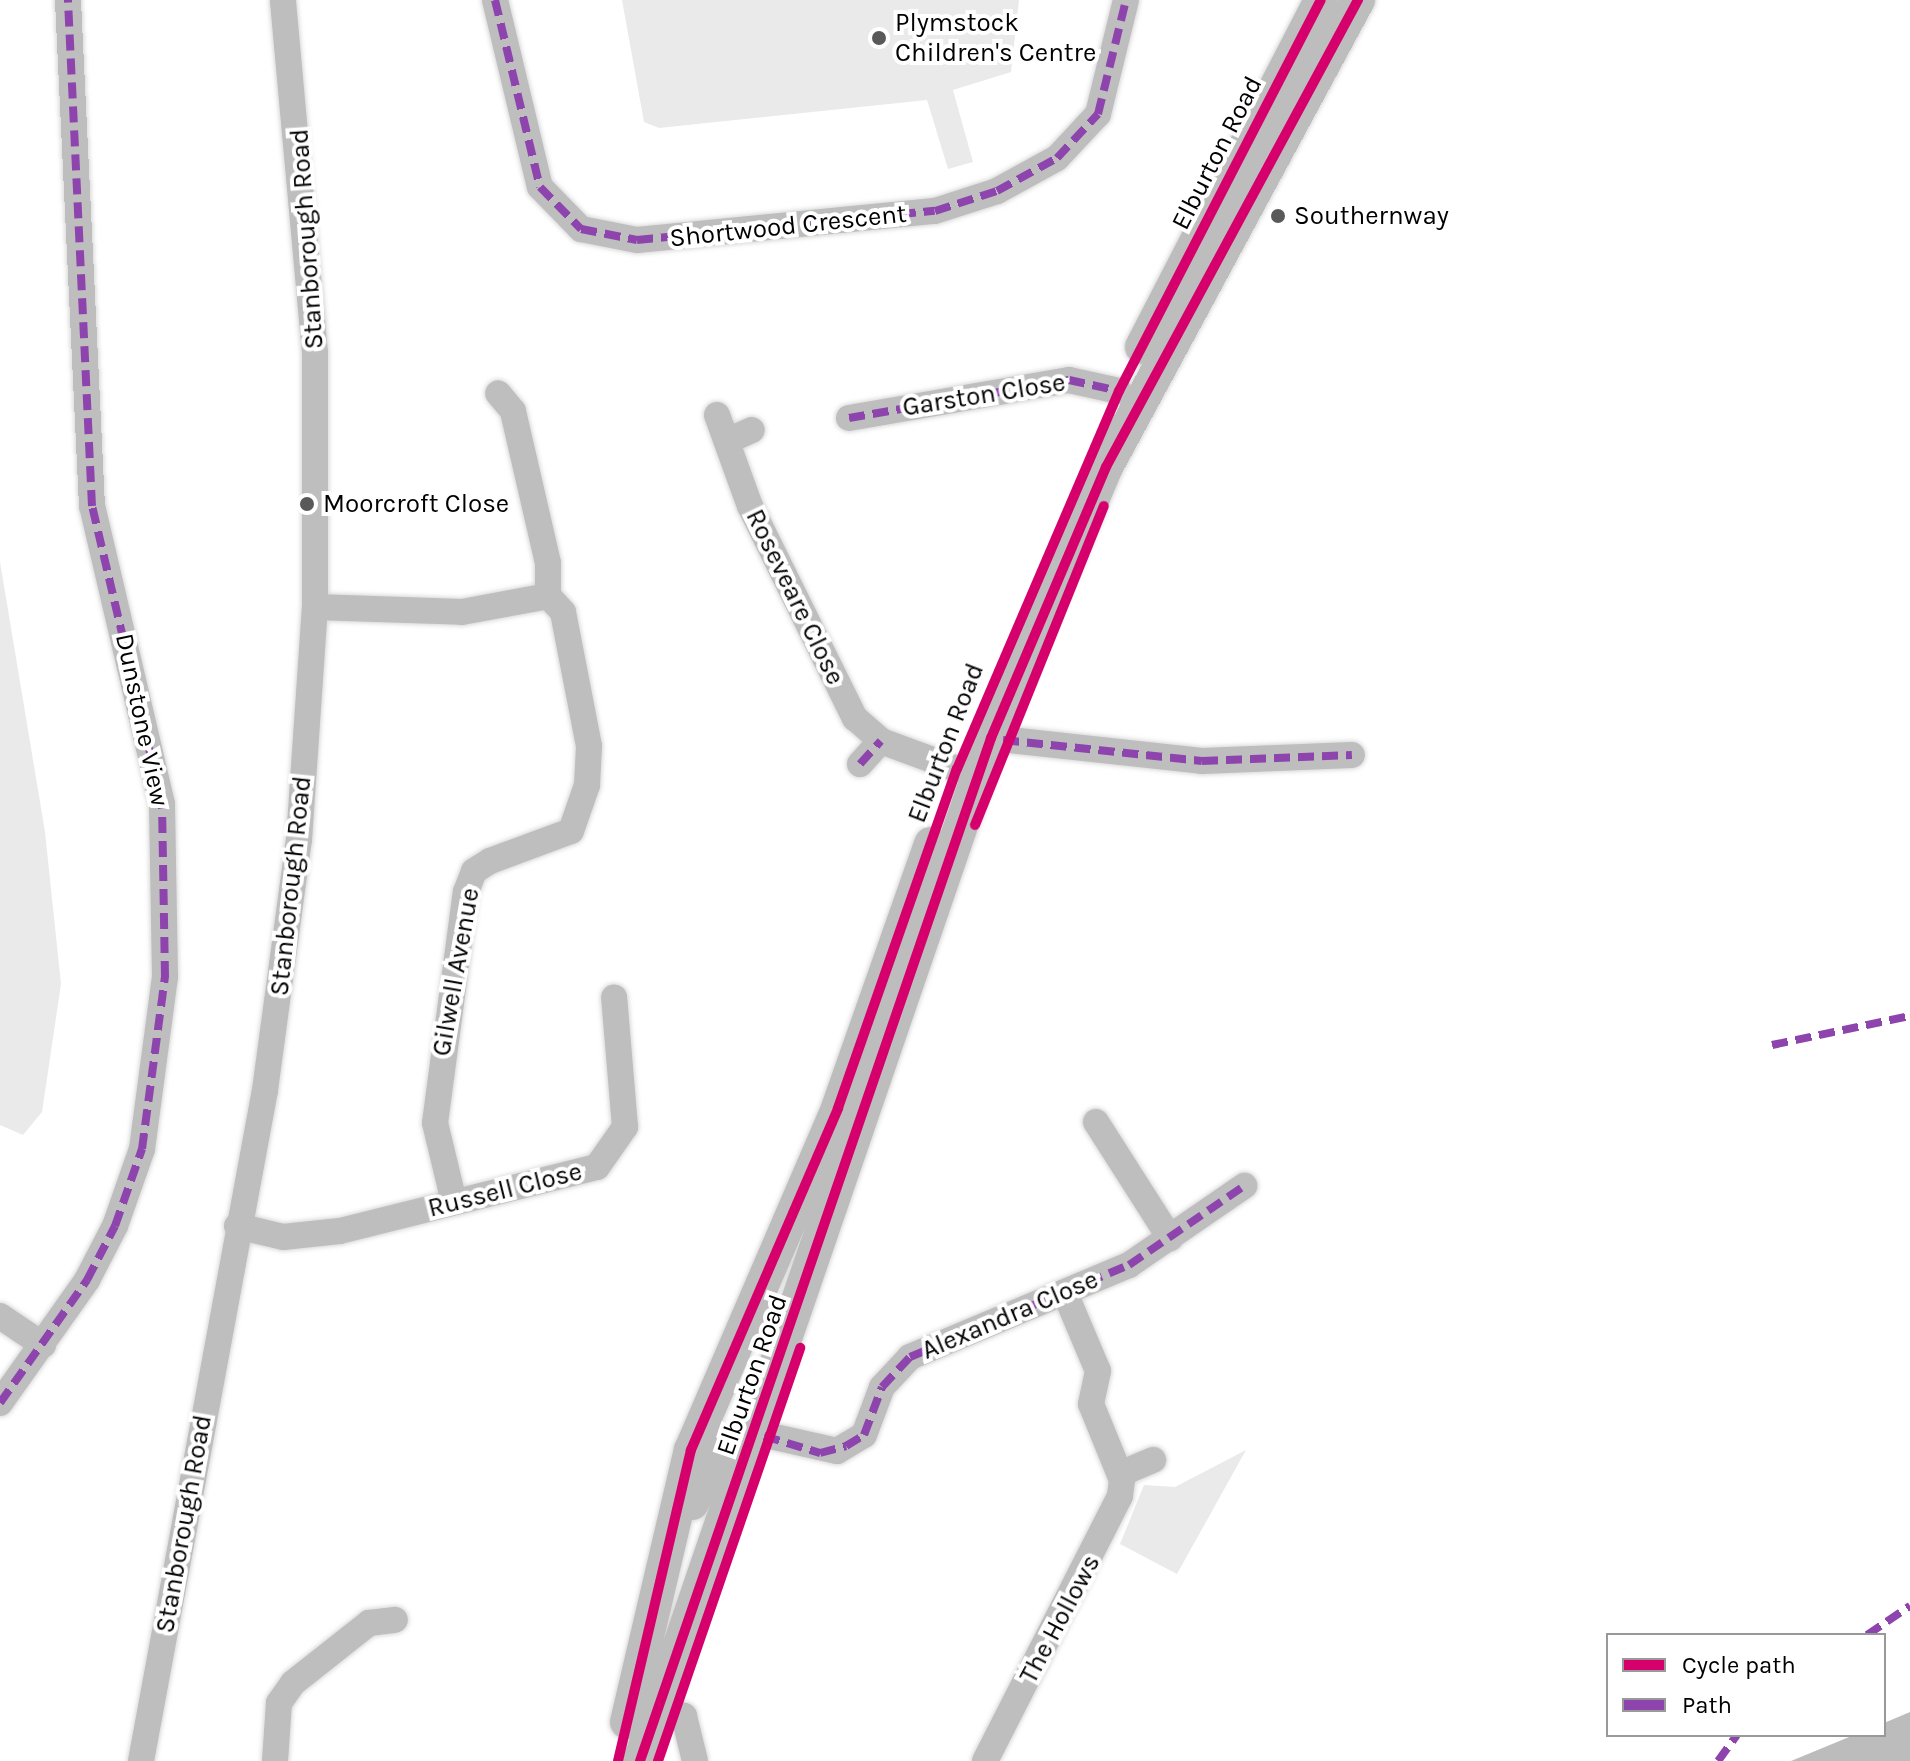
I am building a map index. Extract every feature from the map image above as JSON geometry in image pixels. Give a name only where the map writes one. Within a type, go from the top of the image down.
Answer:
[{"type":"main road","name":"Elburton Road","points":[[618,1761],[691,1450],[838,1108],[957,769],[1119,391],[1321,0]]},
{"type":"main road","name":"Elburton Road","points":[[640,1761],[653,1708],[757,1433],[991,738],[1106,467],[1358,0]]},
{"type":"main road","points":[[717,1390],[744,1401],[763,1395],[795,1320]]},
{"type":"main road","points":[[668,1550],[722,1444],[757,1433]]},
{"type":"street","name":"Dunstone View","points":[[0,1403],[43,1345],[108,1240],[142,1149],[165,977],[169,888],[149,735],[92,506],[68,0]]},
{"type":"street","name":"Stanborough Road","points":[[141,1761],[284,965],[315,607],[313,310],[283,0]]},
{"type":"street","name":"Shortwood Crescent","points":[[495,0],[540,187],[581,229],[637,240],[935,211],[997,191],[1057,158],[1098,114],[1126,0]]},
{"type":"street","name":"Garston Close","points":[[849,418],[1069,380],[1119,391]]},
{"type":"street","name":"Gilwell Avenue","points":[[454,1202],[435,1123],[466,892],[474,871],[571,831],[583,813],[589,746],[563,612],[548,596],[548,563],[513,411],[498,393]]},
{"type":"street","name":"Roseveare Close","points":[[717,415],[750,506],[855,718],[881,741],[957,769]]},
{"type":"street","points":[[727,441],[752,430]]},
{"type":"street","points":[[315,607],[462,612],[548,596]]},
{"type":"street","points":[[991,738],[1202,761],[1352,755]]},
{"type":"street","points":[[860,764],[881,741]]},
{"type":"street","name":"Russell Close","points":[[237,1226],[302,1237],[597,1167],[615,1150],[625,1127],[614,997]]},
{"type":"street","points":[[1096,1122],[1170,1238]]},
{"type":"street","name":"Alexandra Close","points":[[757,1433],[837,1451],[864,1435],[882,1387],[910,1357],[1065,1293],[1170,1238],[1244,1186]]},
{"type":"street","points":[[1065,1293],[1098,1371],[1091,1404],[1120,1474],[1153,1460]]},
{"type":"street","points":[[0,1316],[43,1345]]},
{"type":"street","name":"The Hollows","points":[[985,1761],[1114,1517],[1120,1474]]},
{"type":"street","points":[[275,1761],[279,1703],[293,1683],[369,1623],[395,1620]]},
{"type":"street","points":[[653,1708],[684,1716],[695,1761]]},
{"type":"shaded area","points":[[622,0],[1019,0],[1011,72],[953,90],[973,162],[948,169],[927,100],[659,128],[644,122]]},
{"type":"shaded area","points":[[0,562],[45,832],[61,984],[42,1112],[23,1135],[0,1125]]},
{"type":"shaded area","points":[[1246,1450],[1177,1574],[1120,1544],[1144,1485],[1175,1487]]},
{"type":"shaded area","points":[[1910,1712],[1910,1761],[1791,1761],[1849,1737],[1886,1737],[1886,1722]]},
{"type":"marked path","points":[[0,1403],[87,1280],[115,1226],[142,1149],[165,977],[162,804],[92,506],[68,0]]},
{"type":"marked path","points":[[495,0],[540,187],[581,229],[637,240],[935,211],[997,191],[1057,158],[1098,114],[1126,0]]},
{"type":"marked path","points":[[849,418],[1069,380],[1119,391]]},
{"type":"marked path","points":[[1003,740],[1202,761],[1352,755]]},
{"type":"marked path","points":[[860,764],[881,741]]},
{"type":"marked path","points":[[1772,1045],[1910,1016]]},
{"type":"marked path","points":[[764,1436],[820,1453],[846,1446],[864,1435],[882,1387],[910,1357],[1129,1265],[1244,1186]]},
{"type":"marked path","points":[[1870,1633],[1910,1606]]},
{"type":"marked path","points":[[1718,1761],[1736,1737]]},
{"type":"cycle path","points":[[618,1761],[691,1450],[838,1108],[957,769],[1119,391],[1321,0]]},
{"type":"cycle path","points":[[640,1761],[991,738],[1106,467],[1358,0]]},
{"type":"cycle path","points":[[975,825],[1104,506]]},
{"type":"cycle path","points":[[658,1761],[800,1348]]},
{"type":"place","name":"Plymstock Children's Centre","points":[[879,38]]},
{"type":"place","name":"Southernway","points":[[1278,216]]},
{"type":"place","name":"Moorcroft Close","points":[[307,504]]}]
